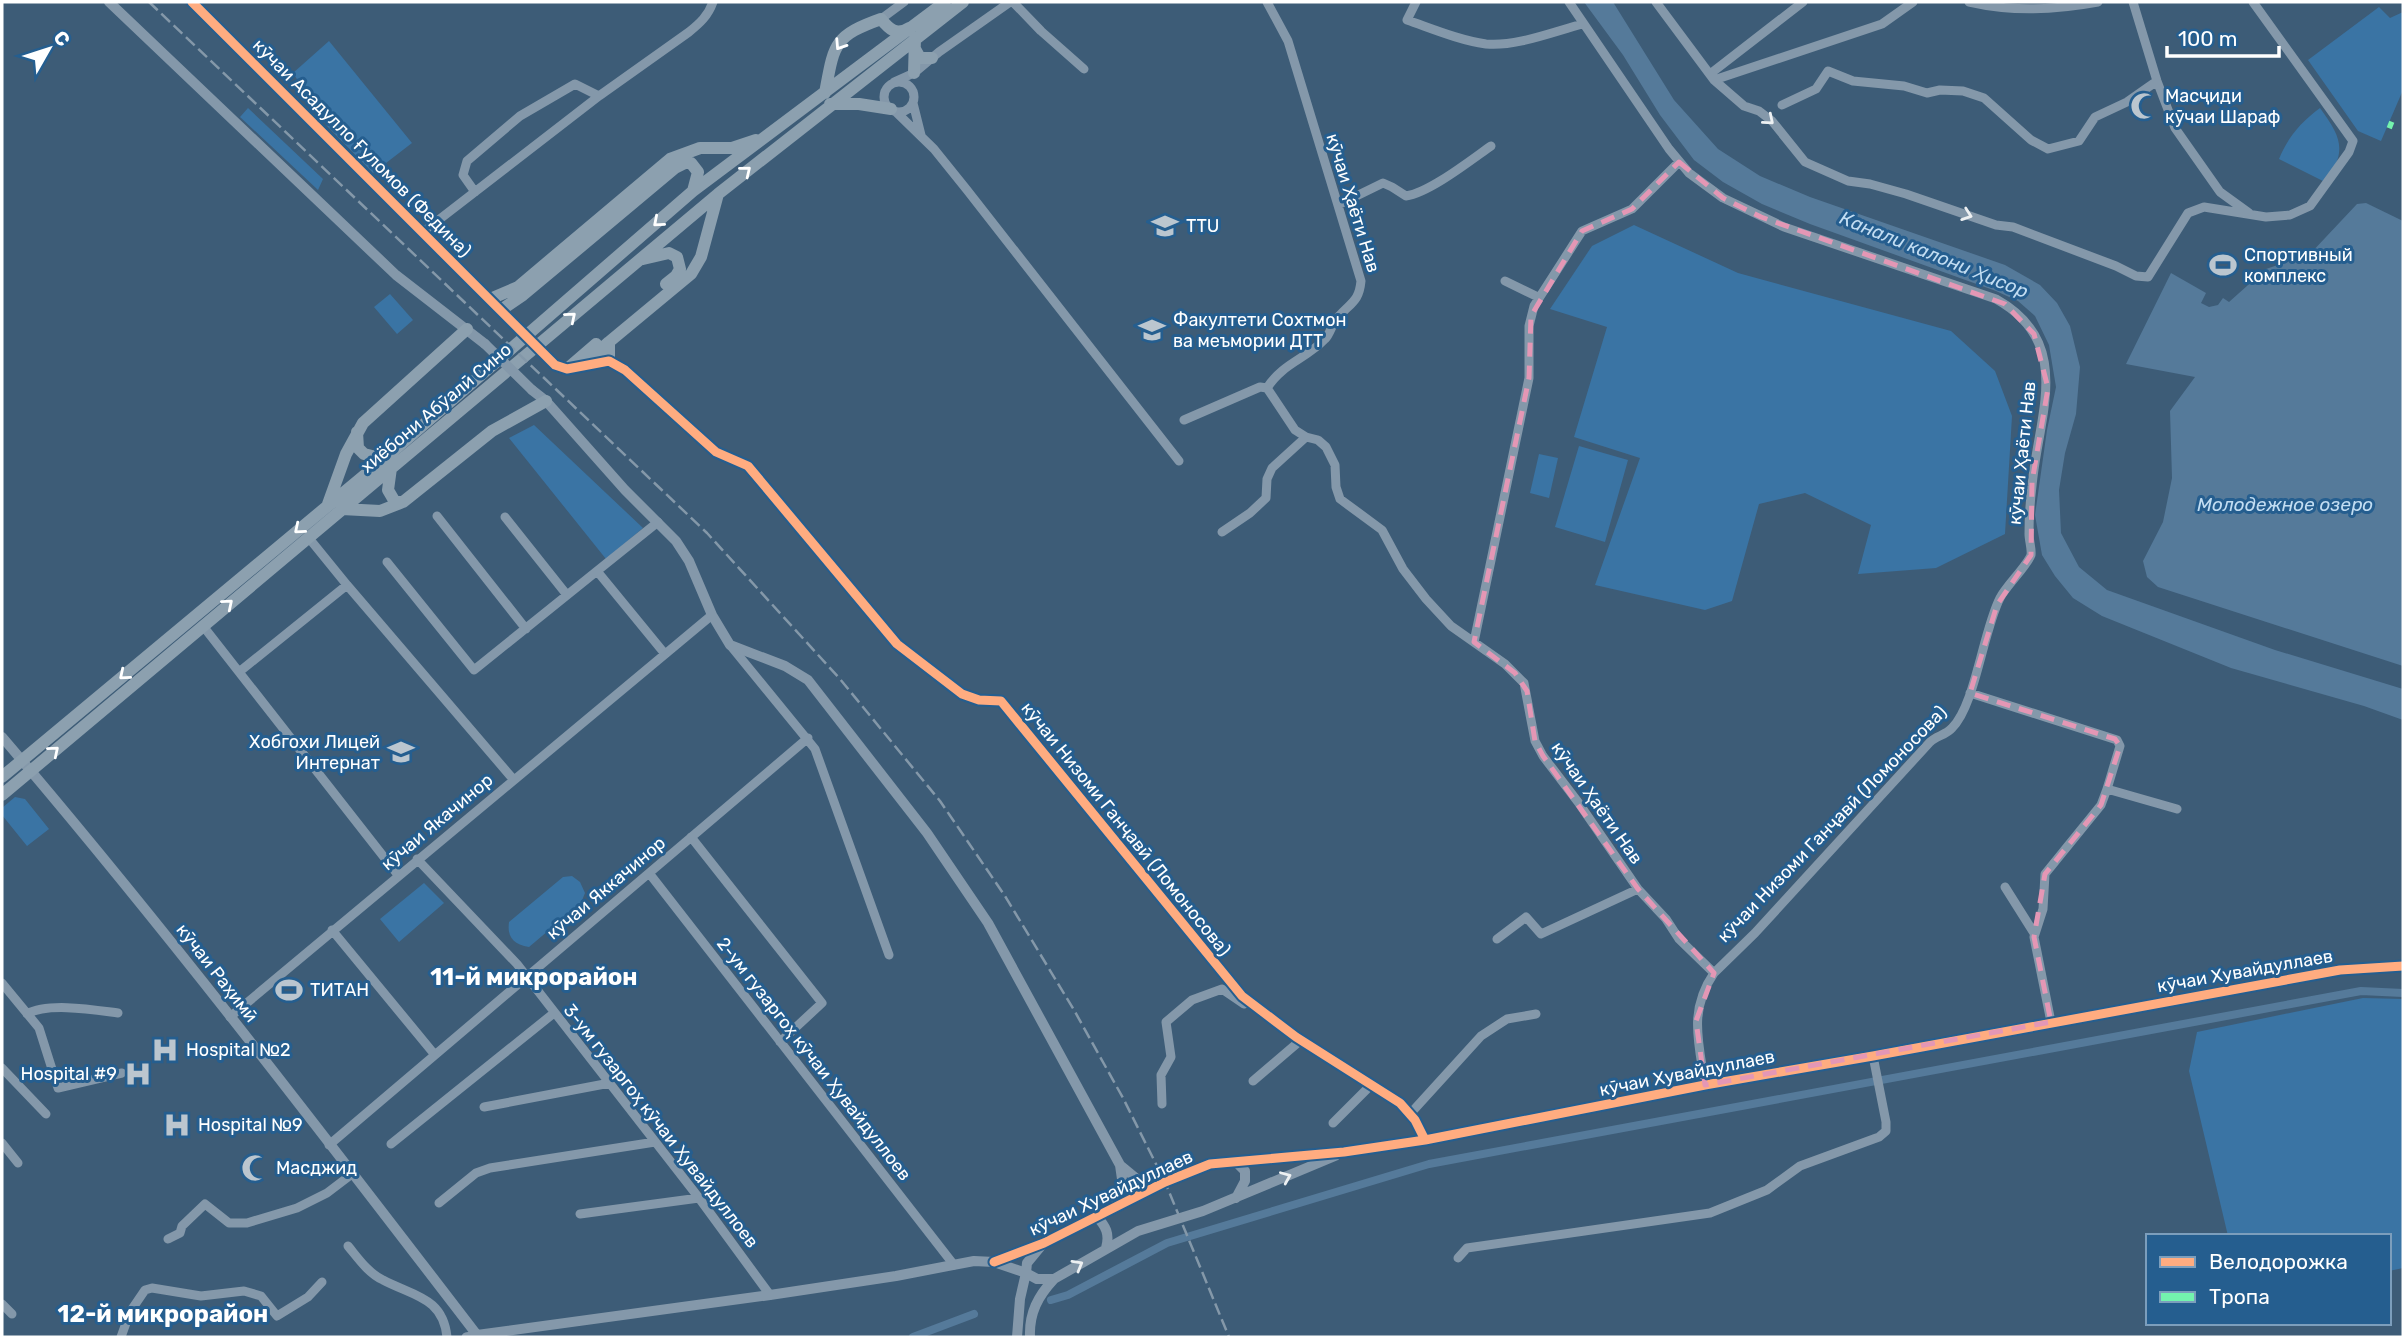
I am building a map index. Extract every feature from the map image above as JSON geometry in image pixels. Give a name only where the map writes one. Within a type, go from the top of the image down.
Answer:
[{"type":"main road","name":"хиёбони Абӯалӣ Сино","points":[[2,795],[26,765],[328,504],[388,463],[639,260],[828,99],[914,32],[945,2]]},
{"type":"main road","name":"хиёбони Абӯалӣ Сино","points":[[914,32],[963,2]]},
{"type":"main road","points":[[893,111],[828,99],[835,48],[853,29],[881,19],[896,32],[914,32]]},
{"type":"main road","points":[[914,32],[915,51],[918,56],[923,59],[932,58]]},
{"type":"main road","points":[[914,32],[914,73]]},
{"type":"main road","name":"хиёбони Абӯалӣ Сино","points":[[2,778],[26,765],[203,626],[342,509],[388,463],[693,191],[766,137],[828,99]]},
{"type":"main road","points":[[490,299],[518,287],[670,159],[700,148],[732,148],[766,137]]},
{"type":"main road","points":[[505,314],[523,295],[685,163],[691,163],[698,172],[693,191]]},
{"type":"main road","points":[[585,365],[691,274],[701,257],[718,194]]},
{"type":"main road","points":[[561,367],[676,276],[680,269],[677,257],[669,253],[639,260]]},
{"type":"main road","points":[[328,504],[346,454],[363,423],[467,329]]},
{"type":"main road","points":[[609,342],[609,361]]},
{"type":"main road","points":[[342,509],[380,511],[403,502],[492,431],[546,401]]},
{"type":"main road","points":[[357,432],[358,447],[364,453],[388,463],[388,490],[396,502],[403,502]]},
{"type":"street","points":[[109,2],[396,275],[485,344],[546,401],[625,490],[676,541],[689,561],[712,615],[730,645],[815,749],[888,955]]},
{"type":"street","name":"кӯчаи Асадулло Ғуломов (Федина)","points":[[192,2],[561,367]]},
{"type":"street","name":"кӯчаи Асадулло Ғуломов (Федина)","points":[[423,232],[598,96],[702,22],[713,2]]},
{"type":"street","points":[[881,19],[904,2]]},
{"type":"street","points":[[1084,69],[1012,2],[914,73],[894,82],[887,88],[884,97],[893,111],[922,136],[967,190],[1179,461]]},
{"type":"street","points":[[1416,2],[1407,20],[1446,34],[1488,44],[1508,43],[1583,24]]},
{"type":"street","name":"кӯчаи Ҳаёти Нав","points":[[1569,2],[1679,162],[1689,173],[1723,198],[1761,217],[1860,254],[1987,295],[2005,304],[2029,326],[2043,357],[2048,388],[2032,482],[2029,542],[2031,555],[2013,579]]},
{"type":"street","points":[[1656,2],[1712,77],[1744,106],[1759,111],[1772,121],[1805,162],[1848,181],[1906,194],[1996,225],[2013,227],[2136,276],[2148,277],[2188,213],[2204,207],[2266,217],[2290,215],[2311,206],[2349,152],[2353,141],[2253,2]]},
{"type":"street","points":[[1712,77],[1803,2]]},
{"type":"street","points":[[1712,77],[1882,24],[1913,2]]},
{"type":"street","points":[[1969,2],[1992,7],[2041,10],[2098,2]]},
{"type":"street","points":[[2048,2],[2062,9]]},
{"type":"street","points":[[2133,2],[2157,81],[2175,128],[2220,192],[2250,214]]},
{"type":"street","name":"кӯчаи Ҳаёти Нав","points":[[1272,4],[1288,41],[1361,281],[1355,302],[1336,318],[1326,339],[1275,375],[1267,388],[1295,429],[1306,437],[1318,440],[1332,456],[1340,499],[1382,530],[1403,569],[1420,592],[1451,626],[1505,664],[1524,683],[1538,748],[1638,889],[1666,919],[1679,939],[1714,973]]},
{"type":"street","points":[[1782,105],[1816,89],[1828,71],[1853,81],[1904,86],[1927,93],[1940,90],[1963,91],[1984,98],[2031,140],[2048,149],[2079,141],[2095,117],[2127,102],[2157,81]]},
{"type":"street","points":[[914,73],[913,98],[922,136]]},
{"type":"street","points":[[893,111],[909,109],[913,98],[904,82],[894,82]]},
{"type":"street","points":[[475,192],[463,175],[467,162],[520,116],[575,84],[598,96]]},
{"type":"street","points":[[1338,205],[1382,183],[1406,196],[1413,195],[1444,179],[1491,146]]},
{"type":"street","points":[[1474,642],[1529,378],[1529,326],[1532,311],[1538,297],[1582,231],[1632,209],[1679,162]]},
{"type":"street","points":[[1505,281],[1538,297]]},
{"type":"street","points":[[561,367],[609,361]]},
{"type":"street","name":"кӯчаи Низоми Ганҷавӣ (Ломоносова)","points":[[609,361],[625,370],[716,452],[748,466],[897,644],[962,694],[979,700],[1000,701],[1242,996],[1301,1040],[1400,1103],[1425,1140]]},
{"type":"street","points":[[1184,420],[1260,387],[1267,388]]},
{"type":"street","points":[[1222,532],[1266,498],[1267,479],[1272,468],[1306,437]]},
{"type":"street","points":[[437,516],[526,629]]},
{"type":"street","points":[[505,517],[567,596]]},
{"type":"street","points":[[387,562],[474,670],[658,522]]},
{"type":"street","points":[[308,537],[513,779]]},
{"type":"street","points":[[597,571],[665,654]]},
{"type":"street","name":"кӯчаи Низоми Ганҷавӣ (Ломоносова)","points":[[1714,973],[1755,933],[1930,742],[1958,722],[1997,605],[2013,579]]},
{"type":"street","points":[[239,672],[346,585]]},
{"type":"street","name":"кӯчаи Якачинор","points":[[230,1017],[712,615]]},
{"type":"street","points":[[203,626],[398,875]]},
{"type":"street","points":[[730,645],[785,666],[808,680],[927,833],[988,923],[1120,1165],[1123,1186],[1115,1207]]},
{"type":"street","points":[[1969,693],[2115,738],[2120,746],[2101,804],[2045,874],[2043,909],[2034,933]]},
{"type":"street","name":"кӯчаи Раҳимӣ","points":[[2,737],[230,1017],[352,1174],[471,1336]]},
{"type":"street","name":"кӯчаи Яккачинор","points":[[329,1145],[808,738]]},
{"type":"street","points":[[2108,789],[2177,809]]},
{"type":"street","points":[[691,837],[822,1003],[780,1042]]},
{"type":"street","name":"3-ум гузаргоҳ кӯчаи Ҳувайдуллоев","points":[[418,859],[526,977],[699,1198],[770,1295]]},
{"type":"street","name":"2-ум гузаргоҳ кӯчаи Ҳувайдуллоев","points":[[649,873],[954,1265]]},
{"type":"street","points":[[2005,887],[2034,933],[2051,1022]]},
{"type":"street","points":[[1497,939],[1526,917],[1541,934],[1638,889]]},
{"type":"street","points":[[332,930],[435,1055]]},
{"type":"street","name":"кӯчаи Хувайдуллаев","points":[[993,1262],[1044,1243],[1165,1182],[1210,1164],[1344,1152],[1425,1140],[1705,1085],[2340,970],[2403,966]]},
{"type":"street","points":[[1705,1085],[1696,1021],[1702,993],[1714,973]]},
{"type":"street","points":[[2,983],[39,1028],[58,1088],[121,1073]]},
{"type":"street","points":[[1161,1104],[1161,1075],[1171,1057],[1166,1022],[1192,1000],[1222,989],[1244,1004],[1249,1002]]},
{"type":"street","points":[[27,1014],[34,1010],[52,1009],[118,1013]]},
{"type":"street","points":[[391,1144],[554,1013]]},
{"type":"street","points":[[1409,1114],[1481,1036],[1507,1019],[1536,1014]]},
{"type":"street","points":[[1254,1080],[1301,1040]]},
{"type":"street","points":[[1458,1258],[1468,1248],[1710,1213],[1767,1190],[1800,1166],[1879,1138],[1886,1130],[1886,1122],[1873,1056]]},
{"type":"street","points":[[2,1068],[46,1114]]},
{"type":"street","points":[[484,1107],[610,1083]]},
{"type":"street","points":[[1333,1123],[1371,1084]]},
{"type":"street","points":[[439,1203],[476,1173],[490,1168],[655,1142]]},
{"type":"street","points":[[2,1143],[18,1163]]},
{"type":"street","name":"кӯчаи Хувайдуллаев","points":[[471,1336],[770,1295],[974,1261],[993,1262],[1037,1279],[1054,1279],[1138,1231],[1236,1198],[1344,1152]]},
{"type":"street","points":[[1236,1162],[1245,1171],[1245,1181],[1236,1198]]},
{"type":"street","points":[[1120,1165],[1143,1184],[1165,1182]]},
{"type":"street","points":[[168,1240],[180,1233],[182,1226],[205,1204],[229,1223],[247,1223],[297,1208],[327,1193],[352,1174]]},
{"type":"street","points":[[580,1214],[699,1198]]},
{"type":"street","points":[[1096,1216],[1107,1231],[1109,1240],[1106,1248]]},
{"type":"street","name":"кӯчаи Хувайдуллаев","points":[[1026,1273],[1027,1263],[1044,1243]]},
{"type":"street","points":[[348,1246],[366,1268],[437,1308],[446,1323],[447,1337]]},
{"type":"street","points":[[1017,1337],[1020,1299],[1026,1273]]},
{"type":"street","points":[[1030,1337],[1035,1304],[1039,1295],[1054,1279]]},
{"type":"street","points":[[121,1337],[130,1312],[145,1290],[152,1288],[201,1296],[244,1291],[261,1296],[277,1317],[308,1297],[322,1282]]},
{"type":"street","points":[[2,1304],[12,1314]]},
{"type":"highlighted area","points":[[1679,162],[1723,198],[1761,217],[2005,304],[2034,334],[2048,388],[2032,482],[2031,555],[1997,605],[1970,693],[2115,739],[2120,746],[2101,805],[2045,874],[2034,937],[2051,1022],[1705,1085],[1696,1021],[1714,973],[1638,889],[1543,756],[1535,741],[1527,691],[1515,673],[1474,642],[1529,378],[1531,316],[1582,231],[1632,209]]},
{"type":"shaded area","points":[[2379,7],[2390,18],[2403,12],[2403,90],[2381,141],[2358,131],[2308,60]]},
{"type":"shaded area","points":[[329,41],[412,143],[373,173],[327,126],[293,73]]},
{"type":"shaded area","points":[[248,108],[323,179],[318,190],[240,117]]},
{"type":"shaded area","points":[[2320,108],[2333,127],[2339,144],[2337,161],[2325,182],[2279,159],[2296,130]]},
{"type":"shaded area","points":[[1634,225],[1738,273],[1951,331],[1995,371],[2012,416],[2005,534],[1936,568],[1858,574],[1871,525],[1805,493],[1759,504],[1732,601],[1705,610],[1595,585],[1640,458],[1574,437],[1607,327],[1550,309],[1592,246]]},
{"type":"shaded area","points":[[390,294],[413,320],[397,334],[374,307]]},
{"type":"shaded area","points":[[534,425],[643,528],[606,559],[509,438]]},
{"type":"shaded area","points":[[1579,446],[1628,460],[1605,542],[1555,527]]},
{"type":"shaded area","points":[[1539,454],[1558,458],[1549,498],[1530,493]]},
{"type":"shaded area","points":[[15,797],[25,799],[49,829],[27,846],[2,815],[2,808]]},
{"type":"shaded area","points":[[572,876],[580,882],[585,893],[581,903],[529,947],[515,942],[510,936],[509,922],[563,877]]},
{"type":"shaded area","points":[[424,883],[444,903],[399,942],[380,919]]},
{"type":"shaded area","points":[[2363,998],[2403,999],[2403,1268],[2391,1271],[2391,1234],[2228,1234],[2189,1071],[2197,1032]]},
{"type":"water","name":"Канали калони Ҳисор","points":[[1584,2],[1613,2],[1674,100],[1718,149],[1760,176],[1810,197],[2005,265],[2040,285],[2057,303],[2070,326],[2080,367],[2076,414],[2065,453],[2059,490],[2061,533],[2079,567],[2107,590],[2275,650],[2403,689],[2403,720],[2364,706],[2231,668],[2102,616],[2073,598],[2042,555],[2035,515],[2056,387],[2049,345],[2035,316],[2018,301],[1996,291],[1810,224],[1762,204],[1723,182],[1694,160],[1660,115],[1623,55]]},
{"type":"water","name":"Молодежное озеро","points":[[2366,203],[2403,221],[2403,666],[2158,587],[2147,577],[2143,561],[2163,522],[2172,478],[2170,411],[2195,377],[2126,364],[2171,273],[2206,293],[2201,303],[2209,307],[2218,305],[2223,298],[2229,302],[2266,269],[2310,254],[2357,204]]},
{"type":"waterway","points":[[1051,1300],[1068,1295],[1167,1243],[1429,1164],[2361,991],[2403,993]]},
{"type":"waterway","points":[[913,1337],[974,1314]]},
{"type":"railway","points":[[149,2],[707,533],[840,679],[940,801],[1005,896],[1123,1098],[1165,1182],[1229,1337]]},
{"type":"marked path","points":[[2388,124],[2393,126]]},
{"type":"cycle path","points":[[192,2],[555,365],[567,369],[609,361],[625,370],[716,452],[748,466],[897,644],[962,694],[979,700],[1001,701],[1242,996],[1296,1037],[1400,1103],[1415,1120],[1425,1140]]},
{"type":"cycle path","points":[[994,1262],[1044,1243],[1165,1182],[1210,1164],[1344,1152],[1425,1140],[1705,1085],[2340,970],[2403,966]]},
{"type":"place","name":"Масҷиди кӯчаи Шараф","points":[[2144,106]]},
{"type":"place","name":"TTU","points":[[1165,226]]},
{"type":"place","name":"Спортивный комплекс","points":[[2223,265]]},
{"type":"place","name":"Факултети Сохтмон ва меъмории ДТТ","points":[[1152,330]]},
{"type":"place","name":"Хобгохи Лицей Интернат","points":[[401,752]]},
{"type":"place","name":"ТИТАН","points":[[289,990]]},
{"type":"place","name":"Hospital №2","points":[[165,1050]]},
{"type":"place","name":"Hospital #9","points":[[138,1074]]},
{"type":"place","name":"Hospital №9","points":[[177,1125]]},
{"type":"place","name":"Масджид","points":[[255,1168]]},
{"type":"district","name":"11-й микрорайон","points":[[534,977]]},
{"type":"district","name":"12-й микрорайон","points":[[163,1314]]}]
